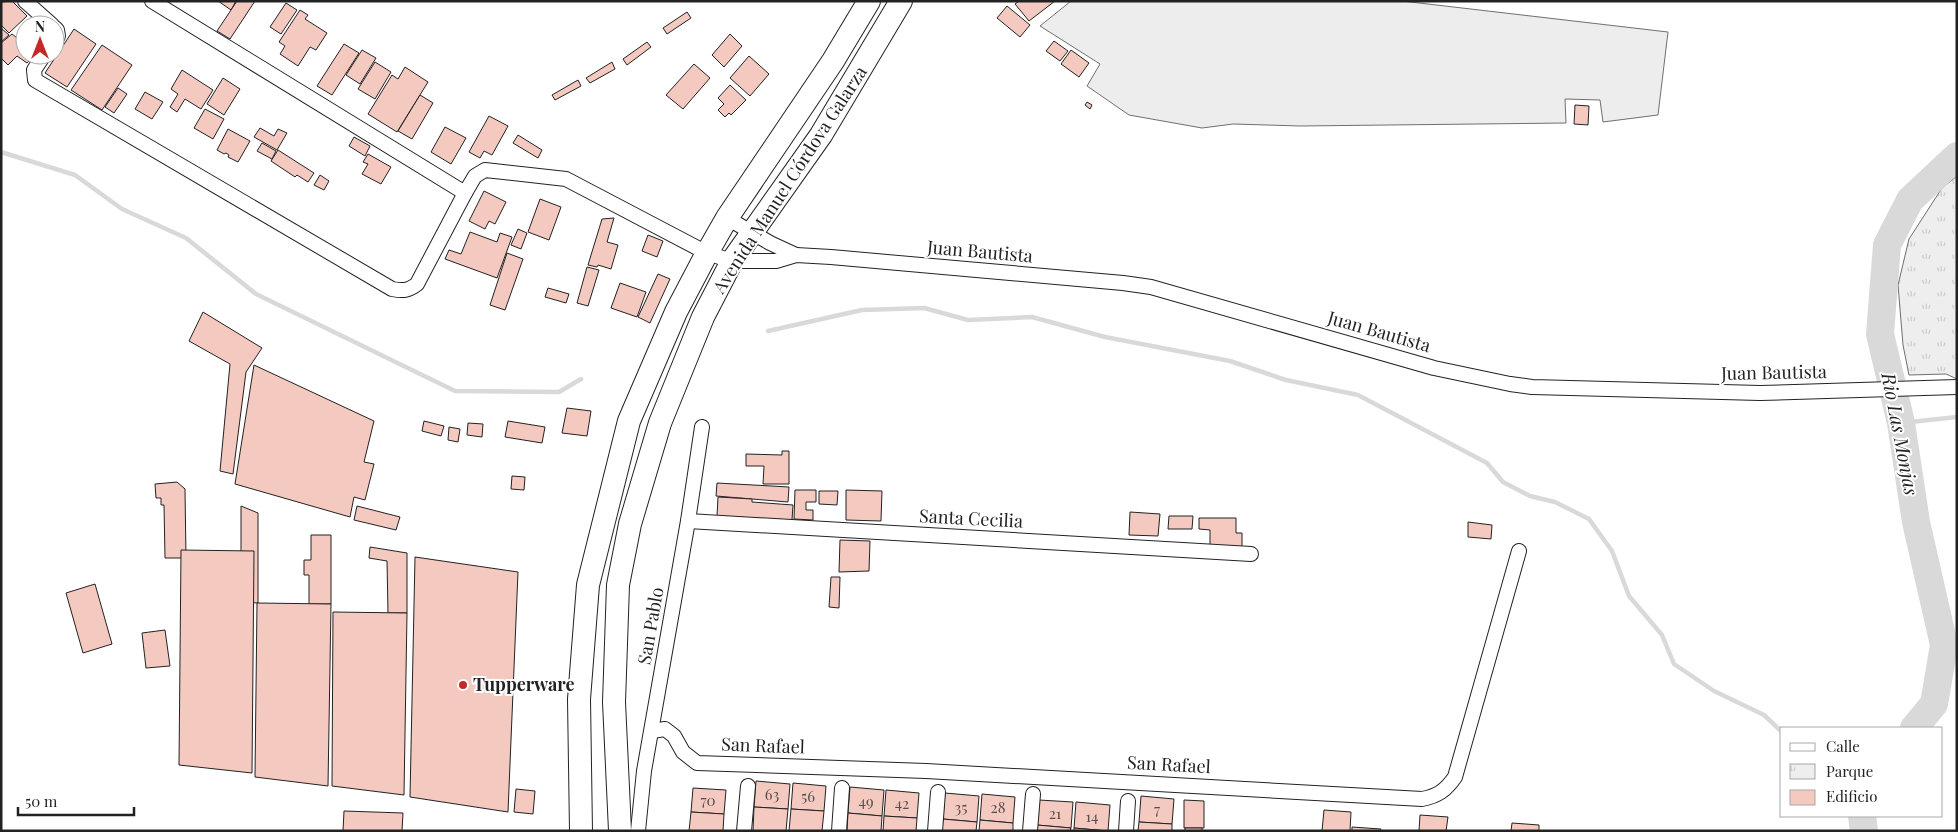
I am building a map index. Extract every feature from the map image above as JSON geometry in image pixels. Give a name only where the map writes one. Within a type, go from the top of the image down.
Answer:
[{"type":"main road","name":"Avenida Manuel Córdova Galarza","points":[[581,831],[579,699],[588,585],[629,421],[676,312],[727,218],[833,61],[869,1]]},
{"type":"main road","name":"Avenida Manuel Córdova Galarza","points":[[620,831],[614,702],[618,585],[630,524],[660,423],[703,317],[732,261],[821,135],[901,1]]},
{"type":"street","points":[[24,1],[41,15]]},
{"type":"street","points":[[37,65],[34,70],[35,80],[392,288],[403,291],[411,289],[417,284],[465,193],[152,1]]},
{"type":"street","name":"Juan Bautista","points":[[465,193],[475,176],[485,170],[566,179],[707,253],[732,261],[776,261],[796,255],[1152,287],[1434,368],[1510,384],[1550,388],[1760,393],[1952,387]]},
{"type":"street","name":"Juan Bautista","points":[[727,218],[796,255]]},
{"type":"street","name":"San Pablo","points":[[638,831],[644,771],[688,521],[702,427]]},
{"type":"street","name":"Santa Cecilia","points":[[688,521],[1251,554]]},
{"type":"street","name":"San Rafael","points":[[652,730],[665,729],[674,736],[683,752],[697,763],[926,770],[1422,799],[1434,797],[1446,789],[1455,777],[1519,551]]},
{"type":"street","points":[[744,831],[748,786]]},
{"type":"street","points":[[839,831],[842,788]]},
{"type":"street","points":[[935,831],[938,792]]},
{"type":"street","points":[[1030,831],[1033,794]]},
{"type":"street","points":[[1126,831],[1128,801]]},
{"type":"green space","points":[[1957,176],[1957,379],[1946,374],[1909,375],[1903,345],[1898,285],[1909,239],[1942,188]]},
{"type":"shaded area","points":[[1071,1],[1402,1],[1668,32],[1658,115],[1603,122],[1600,100],[1565,99],[1566,123],[1300,126],[1233,124],[1202,128],[1129,115],[1087,86],[1100,64],[1040,26]]},
{"type":"building","points":[[12,1],[26,15],[15,15],[15,27],[9,33],[1,25],[1,2]]},
{"type":"building","points":[[218,1],[236,1],[231,10]]},
{"type":"building","points":[[237,1],[255,1],[230,39],[217,31]]},
{"type":"building","points":[[1019,1],[1055,1],[1029,21],[1015,4]]},
{"type":"building","points":[[286,3],[297,10],[281,34],[270,27]]},
{"type":"building","points":[[1007,6],[1030,25],[1020,37],[997,18]]},
{"type":"building","points":[[300,10],[308,15],[305,19],[327,33],[316,50],[310,47],[298,66],[280,54],[285,46],[279,42]]},
{"type":"building","points":[[687,12],[691,18],[667,34],[663,28]]},
{"type":"building","points":[[1,28],[9,35],[1,42]]},
{"type":"building","points":[[74,29],[96,44],[67,87],[45,73],[50,65],[65,65],[65,43]]},
{"type":"building","points":[[12,34],[15,36],[15,58],[8,65],[1,58],[1,43]]},
{"type":"building","points":[[730,34],[742,46],[724,67],[712,55]]},
{"type":"building","points":[[1054,41],[1068,51],[1060,61],[1046,51]]},
{"type":"building","points":[[647,42],[651,47],[627,65],[623,59]]},
{"type":"building","points":[[344,44],[359,53],[332,95],[317,86]]},
{"type":"building","points":[[102,45],[132,65],[102,110],[71,90]]},
{"type":"building","points":[[362,50],[376,58],[360,84],[346,75]]},
{"type":"building","points":[[1071,50],[1089,63],[1079,77],[1061,64]]},
{"type":"building","points":[[749,56],[769,74],[750,96],[730,78]]},
{"type":"building","points":[[375,62],[391,72],[375,99],[358,89]]},
{"type":"building","points":[[612,62],[615,69],[590,83],[586,78]]},
{"type":"building","points":[[694,64],[710,78],[683,109],[666,95]]},
{"type":"building","points":[[405,67],[428,82],[397,132],[368,114],[392,75],[398,79]]},
{"type":"building","points":[[182,70],[213,90],[201,109],[185,99],[177,112],[170,107],[178,94],[171,89]]},
{"type":"building","points":[[223,78],[240,89],[224,115],[207,104]]},
{"type":"building","points":[[578,80],[581,86],[555,100],[552,95]]},
{"type":"building","points":[[730,85],[746,100],[731,115],[729,113],[725,117],[718,110],[724,104],[718,98]]},
{"type":"building","points":[[118,88],[127,94],[114,113],[105,107]]},
{"type":"building","points":[[145,92],[163,102],[152,119],[135,109]]},
{"type":"building","points":[[420,95],[433,103],[412,139],[398,131]]},
{"type":"building","points":[[1087,102],[1092,105],[1090,109],[1085,105]]},
{"type":"building","points":[[1575,105],[1589,106],[1588,125],[1574,124]]},
{"type":"building","points":[[205,109],[224,119],[213,139],[194,128]]},
{"type":"building","points":[[489,116],[508,126],[492,155],[484,151],[480,158],[469,152]]},
{"type":"building","points":[[445,127],[466,138],[451,164],[431,152]]},
{"type":"building","points":[[260,128],[274,136],[278,129],[287,133],[277,150],[254,137]]},
{"type":"building","points":[[228,129],[250,141],[238,162],[228,157],[229,155],[226,153],[224,154],[217,150]]},
{"type":"building","points":[[518,135],[542,150],[538,158],[513,143]]},
{"type":"building","points":[[354,137],[370,146],[365,156],[349,146]]},
{"type":"building","points":[[262,143],[276,151],[272,159],[257,151]]},
{"type":"building","points":[[278,150],[314,173],[308,182],[297,175],[295,177],[271,161]]},
{"type":"building","points":[[368,154],[391,167],[381,184],[362,174],[368,164],[363,162]]},
{"type":"building","points":[[320,175],[329,181],[324,190],[314,185]]},
{"type":"building","points":[[484,191],[506,202],[495,224],[489,221],[485,229],[469,221]]},
{"type":"building","points":[[540,199],[561,207],[549,240],[528,232]]},
{"type":"building","points":[[614,218],[607,242],[618,245],[611,269],[598,265],[597,267],[588,265],[602,219]]},
{"type":"building","points":[[518,229],[527,233],[521,249],[511,245]]},
{"type":"building","points":[[470,232],[497,242],[500,233],[512,237],[497,278],[445,259],[449,250],[461,254]]},
{"type":"building","points":[[648,235],[663,241],[657,257],[642,251]]},
{"type":"building","points":[[507,253],[523,259],[505,310],[490,305]]},
{"type":"building","points":[[587,267],[599,270],[588,306],[577,303]]},
{"type":"building","points":[[658,274],[670,279],[650,323],[638,317]]},
{"type":"building","points":[[620,283],[646,292],[637,317],[611,308]]},
{"type":"building","points":[[548,288],[569,294],[566,303],[545,297]]},
{"type":"building","points":[[203,312],[262,348],[246,372],[233,474],[220,471],[230,364],[189,341]]},
{"type":"building","points":[[254,365],[374,421],[364,462],[374,464],[365,500],[354,497],[350,517],[235,484]]},
{"type":"building","points":[[567,408],[591,411],[587,436],[562,433]]},
{"type":"building","points":[[424,421],[444,426],[441,436],[422,431]]},
{"type":"building","points":[[508,421],[545,427],[542,443],[505,437]]},
{"type":"building","points":[[468,423],[483,424],[482,437],[467,435]]},
{"type":"building","points":[[449,427],[460,429],[458,442],[448,440]]},
{"type":"building","points":[[782,451],[789,451],[789,484],[763,484],[764,466],[746,466],[746,454],[782,455]]},
{"type":"building","points":[[512,476],[525,477],[524,490],[511,489]]},
{"type":"building","points":[[177,482],[185,489],[186,558],[165,558],[164,505],[161,505],[161,498],[156,498],[155,484]]},
{"type":"building","points":[[717,483],[789,487],[788,502],[716,496]]},
{"type":"building","points":[[795,490],[816,490],[816,502],[806,502],[806,510],[813,510],[813,520],[794,519]]},
{"type":"building","points":[[846,490],[882,491],[881,521],[846,520]]},
{"type":"building","points":[[819,491],[838,491],[837,505],[819,504]]},
{"type":"building","points":[[718,497],[752,499],[752,502],[793,505],[792,520],[717,516]]},
{"type":"building","points":[[241,506],[258,513],[258,603],[241,602]]},
{"type":"building","points":[[357,506],[400,517],[396,530],[354,520]]},
{"type":"building","points":[[1130,512],[1160,514],[1158,536],[1129,535]]},
{"type":"building","points":[[1169,516],[1193,516],[1192,529],[1168,529]]},
{"type":"building","points":[[1199,518],[1236,518],[1236,533],[1242,533],[1242,549],[1210,547],[1210,530],[1199,529]]},
{"type":"building","points":[[1468,522],[1492,525],[1491,539],[1468,537]]},
{"type":"building","points":[[311,535],[331,535],[331,604],[309,604],[309,575],[304,575],[304,560],[311,560]]},
{"type":"building","points":[[840,540],[870,541],[869,571],[839,572]]},
{"type":"building","points":[[370,547],[407,553],[407,613],[388,613],[387,561],[369,558]]},
{"type":"building","points":[[181,550],[254,551],[252,773],[179,765]]},
{"type":"building","name":"Tupperware","points":[[415,557],[518,572],[508,812],[410,797]]},
{"type":"building","points":[[831,577],[840,577],[839,608],[829,607]]},
{"type":"building","points":[[95,584],[112,644],[83,653],[66,593]]},
{"type":"building","points":[[257,603],[331,604],[328,786],[255,777]]},
{"type":"building","points":[[333,612],[407,613],[404,795],[332,786]]},
{"type":"building","points":[[165,630],[170,666],[146,668],[142,633]]},
{"type":"building","points":[[756,781],[790,784],[788,809],[754,807]]},
{"type":"building","points":[[793,783],[826,786],[824,811],[791,809]]},
{"type":"building","points":[[850,787],[884,790],[882,816],[848,813]]},
{"type":"building","points":[[693,788],[726,790],[724,814],[691,812]]},
{"type":"building","points":[[516,789],[535,791],[533,814],[514,812]]},
{"type":"building","points":[[886,790],[919,793],[917,818],[884,816]]},
{"type":"building","points":[[945,793],[979,796],[977,822],[943,819]]},
{"type":"building","points":[[982,794],[1015,797],[1013,823],[980,820]]},
{"type":"building","points":[[1141,796],[1174,799],[1172,824],[1139,822]]},
{"type":"building","points":[[1039,800],[1073,802],[1071,828],[1037,825]]},
{"type":"building","points":[[1184,800],[1204,801],[1204,828],[1184,828]]},
{"type":"building","points":[[1076,802],[1110,805],[1108,831],[1074,828]]},
{"type":"building","points":[[754,807],[788,809],[786,831],[753,831]]},
{"type":"building","points":[[791,809],[824,811],[822,831],[789,831]]},
{"type":"building","points":[[1324,810],[1351,812],[1350,831],[1322,831]]},
{"type":"building","points":[[344,811],[403,813],[402,831],[343,831]]},
{"type":"building","points":[[691,812],[724,814],[723,831],[689,831]]},
{"type":"building","points":[[848,813],[882,816],[881,831],[847,831]]},
{"type":"building","points":[[1420,815],[1448,817],[1446,831],[1419,831]]},
{"type":"building","points":[[884,816],[917,818],[916,831],[883,831]]},
{"type":"building","points":[[943,819],[977,822],[976,831],[942,831]]},
{"type":"building","points":[[980,820],[1013,823],[1013,831],[979,831]]},
{"type":"building","points":[[1139,822],[1172,824],[1172,831],[1138,831]]},
{"type":"building","points":[[1512,823],[1539,825],[1539,831],[1511,831]]},
{"type":"building","points":[[1037,825],[1071,828],[1070,831],[1037,831]]},
{"type":"building","points":[[1352,827],[1381,829],[1380,831],[1352,831]]},
{"type":"building","points":[[1074,828],[1107,831],[1074,831]]},
{"type":"building","points":[[1185,828],[1202,828],[1202,831],[1185,831]]},
{"type":"waterway","points":[[1,152],[75,175],[122,209],[186,238],[256,294],[455,391],[559,392],[581,379]]},
{"type":"waterway","name":"Rio Las Monjas","points":[[1915,727],[1934,704],[1944,645],[1916,522],[1901,423],[1880,334],[1887,245],[1910,200],[1957,156]]},
{"type":"waterway","points":[[768,331],[862,310],[924,308],[968,320],[1032,317],[1105,337],[1230,361],[1286,380],[1358,395],[1487,463],[1503,482],[1530,496],[1555,502],[1589,519],[1612,551],[1629,596],[1662,635],[1674,664],[1714,691],[1764,715],[1780,730]]},
{"type":"waterway","points":[[1901,423],[1957,417]]},
{"type":"waterway","name":"Rio Las Monjas","points":[[1862,817],[1864,831]]},
{"type":"place","name":"Tupperware","points":[[463,685]]}]
